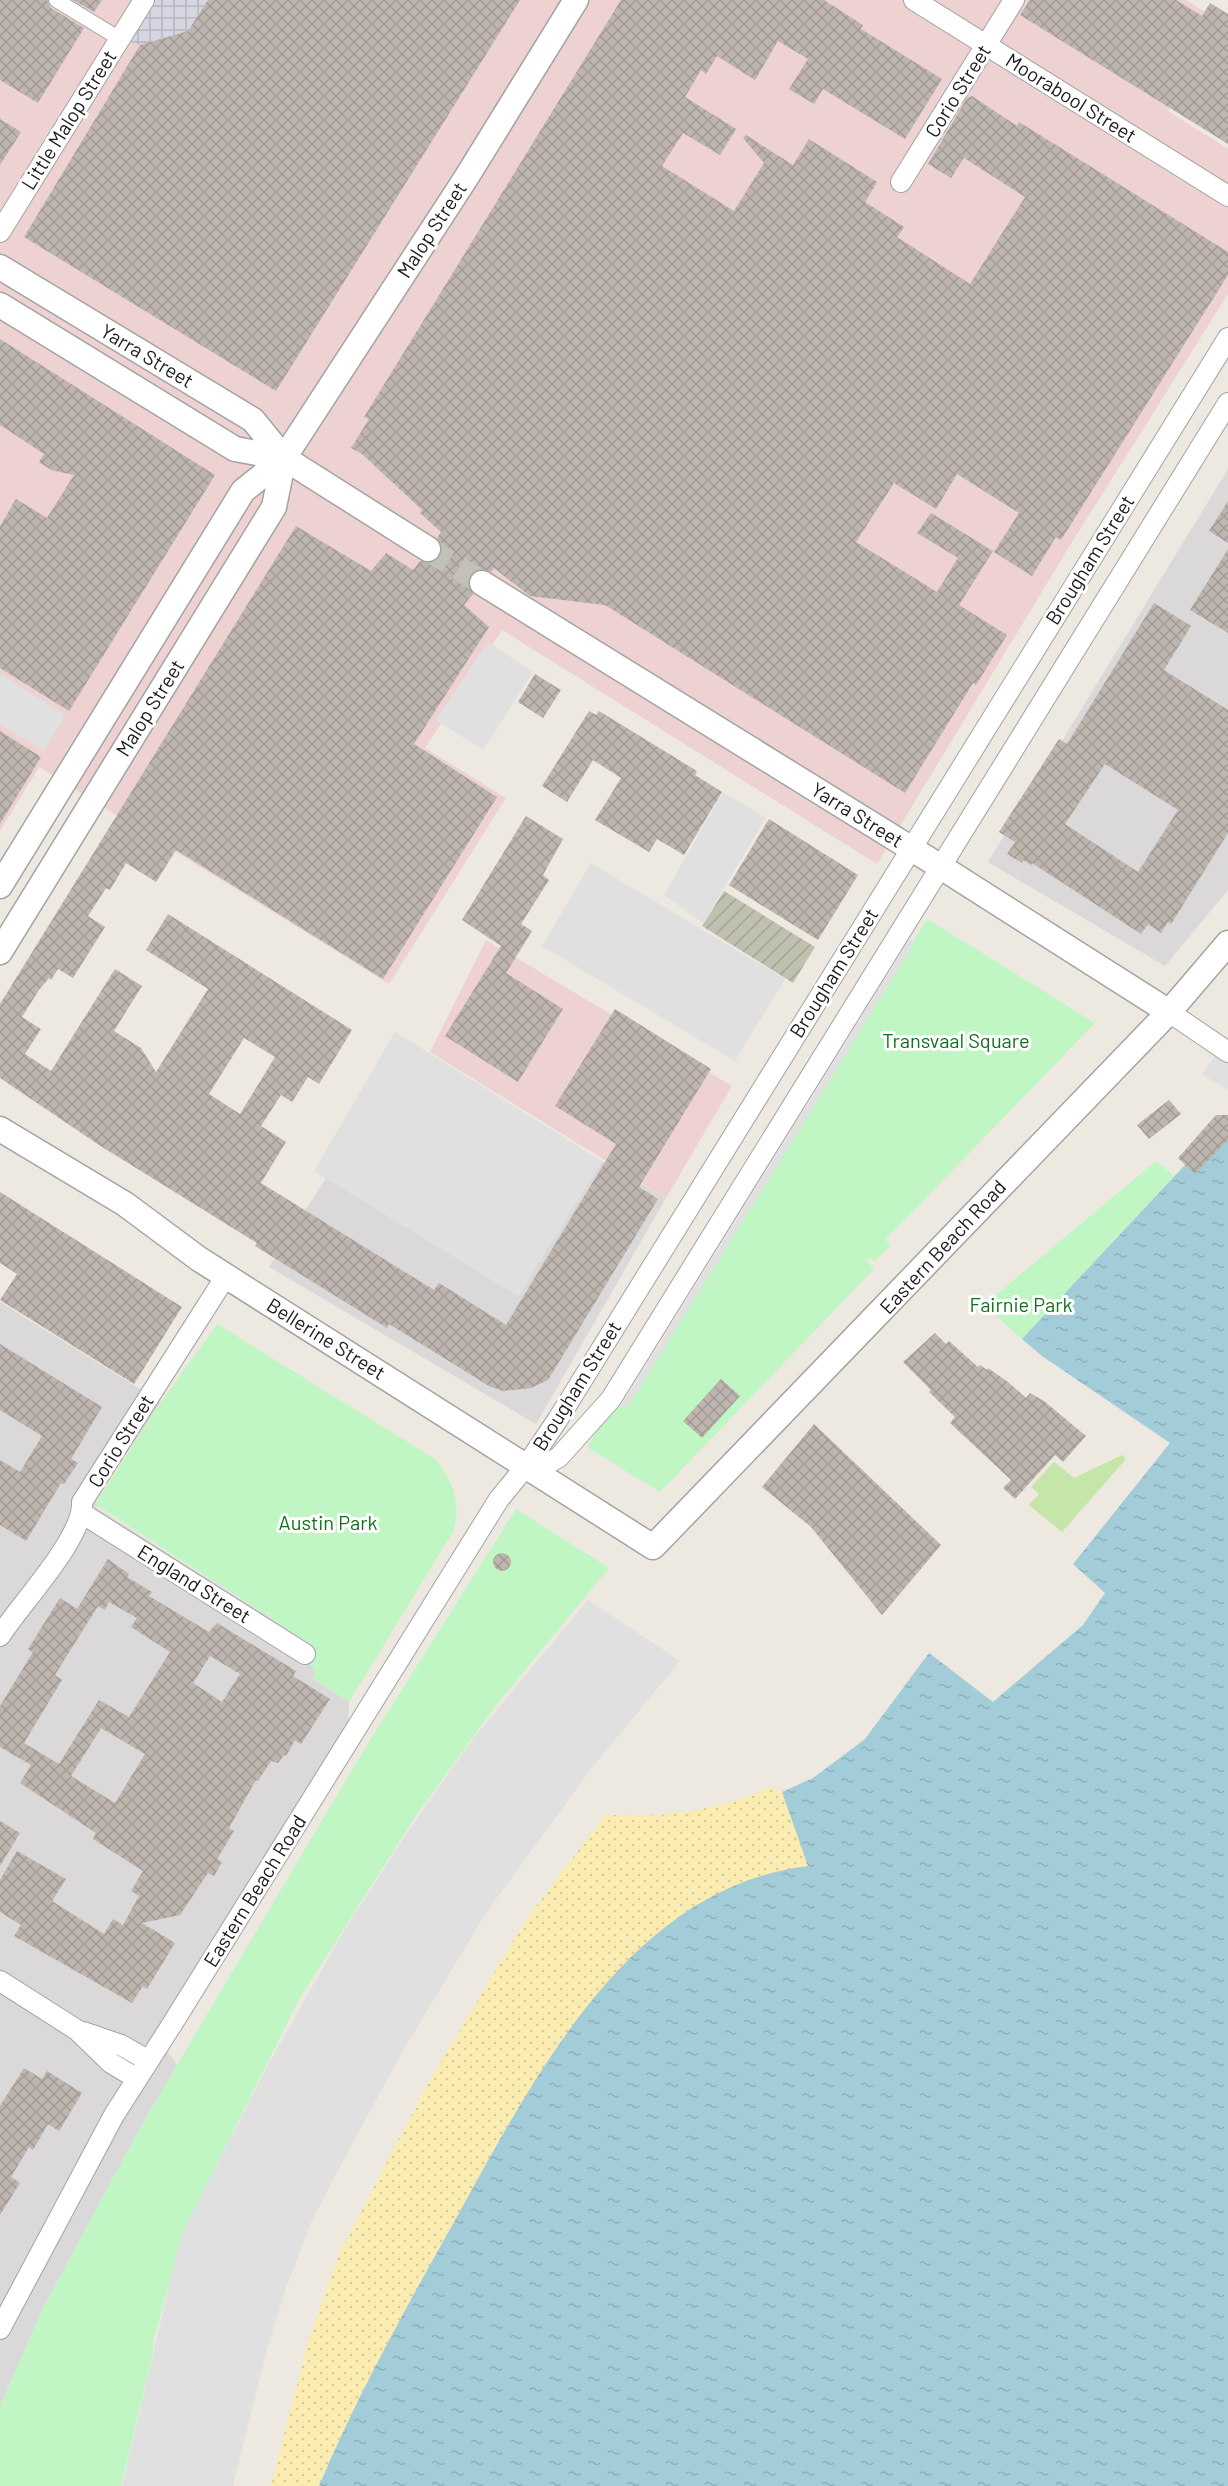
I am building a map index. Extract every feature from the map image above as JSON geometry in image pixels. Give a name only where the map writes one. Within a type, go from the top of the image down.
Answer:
[{"type":"street","points":[[56,0],[120,39]]},
{"type":"street","name":"Little Malop Street","points":[[0,232],[144,0]]},
{"type":"street","name":"Malop Street","points":[[0,886],[243,491],[284,458],[466,178],[576,0]]},
{"type":"street","name":"Moorabool Street","points":[[914,0],[1228,196]]},
{"type":"street","name":"Corio Street","points":[[901,182],[1014,0]]},
{"type":"street","name":"Yarra Street","points":[[0,267],[253,420],[284,458],[428,549]]},
{"type":"street","name":"Yarra Street","points":[[0,305],[235,449],[284,458]]},
{"type":"street","name":"Brougham Street","points":[[527,1465],[1228,338]]},
{"type":"street","name":"Brougham Street","points":[[527,1465],[547,1464],[559,1457],[608,1403],[1228,403]]},
{"type":"street","name":"Malop Street","points":[[0,952],[274,507],[284,458]]},
{"type":"street","name":"Yarra Street","points":[[482,583],[912,849],[1228,1052]]},
{"type":"street","points":[[167,616],[196,634]]},
{"type":"street","name":"Eastern Beach Road","points":[[653,1547],[1169,1012],[1228,943]]},
{"type":"street","name":"Bellerine Street","points":[[0,1129],[125,1204],[226,1276],[653,1547]]},
{"type":"street","points":[[680,1222],[709,1240]]},
{"type":"street","name":"Corio Street","points":[[0,1636],[48,1573],[83,1508],[226,1276]]},
{"type":"street","name":"Eastern Beach Road","points":[[0,2328],[136,2078],[171,2026],[499,1498],[527,1465]]},
{"type":"street","name":"England Street","points":[[83,1508],[304,1654]]},
{"type":"street","points":[[0,1981],[77,2030],[111,2063],[136,2078]]},
{"type":"street","points":[[77,2030],[121,2045],[147,2060]]},
{"type":"shaded area","points":[[0,0],[1186,0],[1221,22],[1168,111],[1228,149],[1228,294],[1069,547],[877,864],[502,630],[425,748],[506,798],[389,984],[39,767],[0,831]]},
{"type":"shaded area","points":[[144,0],[208,0],[188,31],[140,45],[120,39]]},
{"type":"shaded area","points":[[1228,469],[1228,890],[1165,966],[988,862]]},
{"type":"shaded area","points":[[488,642],[533,672],[483,750],[436,720]]},
{"type":"shaded area","points":[[0,674],[65,715],[44,751],[0,724]]},
{"type":"shaded area","points":[[723,792],[766,818],[703,923],[664,895]]},
{"type":"shaded area","points":[[591,863],[785,979],[735,1061],[542,946]]},
{"type":"shaded area","points":[[724,891],[815,947],[793,983],[702,926]]},
{"type":"shaded area","points":[[910,939],[915,942],[779,1163],[627,1408],[622,1405]]},
{"type":"shaded area","points":[[486,940],[732,1086],[666,1198],[430,1052]]},
{"type":"shaded area","points":[[395,1032],[602,1161],[518,1296],[314,1171]]},
{"type":"shaded area","points":[[1228,1037],[1228,1090],[1202,1074]]},
{"type":"shaded area","points":[[602,1161],[666,1198],[536,1424],[269,1267],[326,1178],[518,1296]]},
{"type":"shaded area","points":[[0,1302],[161,1402],[95,1501],[97,1508],[309,1643],[311,1645],[308,1655],[315,1672],[312,1678],[349,1702],[347,1740],[160,2041],[178,2066],[145,2119],[43,2308],[0,2406]]},
{"type":"shaded area","points":[[588,1600],[680,1661],[591,1769],[486,1913],[404,2049],[351,2146],[312,2220],[287,2285],[269,2342],[233,2486],[122,2486],[181,2236],[264,2072],[344,1931],[409,1830],[475,1736]]},
{"type":"green space","name":"Transvaal Square","points":[[927,919],[1095,1023],[885,1240],[891,1245],[874,1262],[870,1258],[866,1261],[874,1269],[660,1492],[587,1447],[615,1403],[628,1407]]},
{"type":"green space","name":"Fairnie Park","points":[[1156,1161],[1174,1176],[1022,1339],[984,1305]]},
{"type":"green space","name":"Austin Park","points":[[217,1324],[435,1459],[447,1475],[454,1492],[457,1510],[454,1530],[349,1702],[312,1678],[315,1672],[308,1661],[311,1645],[309,1643],[95,1504],[161,1402]]},
{"type":"green space","points":[[1122,1455],[1126,1459],[1062,1532],[1029,1505],[1039,1494],[1031,1487],[1054,1462],[1074,1478]]},
{"type":"green space","points":[[516,1509],[609,1568],[497,1704],[415,1817],[298,2001],[186,2226],[154,2338],[152,2357],[121,2486],[0,2486],[0,2406],[43,2308],[145,2119],[362,1753]]},
{"type":"sand","points":[[770,1787],[782,1792],[809,1867],[745,1883],[688,1912],[637,1952],[592,2000],[552,2054],[516,2111],[382,2353],[319,2486],[271,2486],[308,2342],[339,2254],[426,2087],[527,1918],[606,1814],[646,1816],[690,1811],[752,1795]]},
{"type":"water","points":[[1228,1119],[1228,2486],[319,2486],[382,2353],[516,2111],[552,2054],[592,2000],[637,1952],[687,1911],[744,1882],[808,1866],[782,1792],[813,1778],[865,1739],[929,1653],[993,1702],[1083,1625],[1105,1593],[1073,1564],[1170,1443],[1042,1356],[1022,1339]]},
{"type":"building","points":[[0,0],[47,0],[51,8],[84,28],[38,103],[0,80]]},
{"type":"building","points":[[73,0],[102,0],[94,12]]},
{"type":"building","points":[[208,0],[520,0],[276,391],[24,237],[140,45],[188,31]]},
{"type":"building","points":[[621,0],[824,0],[863,25],[861,29],[942,79],[905,139],[823,89],[814,104],[789,89],[808,59],[778,41],[755,80],[717,56],[706,74],[701,70],[685,97],[736,129],[720,155],[683,133],[662,166],[734,211],[764,163],[743,138],[746,135],[793,165],[809,139],[877,182],[865,202],[904,227],[897,237],[970,284],[1025,197],[964,158],[951,178],[928,164],[967,98],[972,96],[1017,126],[1019,122],[1228,252],[1228,275],[1061,540],[1056,537],[1032,576],[994,552],[1019,513],[957,474],[936,509],[894,483],[856,542],[937,592],[958,558],[917,533],[931,513],[993,551],[959,605],[1007,635],[976,685],[973,683],[905,793],[605,605],[530,596],[494,568],[491,572],[482,569],[470,576],[468,583],[473,594],[464,605],[489,627],[414,744],[497,797],[383,979],[176,850],[156,882],[126,863],[110,890],[106,888],[88,916],[105,927],[73,978],[58,969],[51,980],[49,978],[39,990],[22,1017],[41,1029],[25,1054],[51,1071],[115,969],[142,986],[114,1031],[141,1048],[156,1072],[208,989],[146,950],[168,914],[352,1030],[319,1084],[308,1077],[292,1102],[281,1095],[261,1126],[286,1142],[261,1183],[434,1290],[439,1283],[506,1325],[616,1144],[555,1106],[615,1009],[711,1069],[639,1187],[658,1199],[548,1380],[531,1388],[503,1391],[489,1386],[389,1324],[387,1328],[255,1246],[257,1243],[99,1145],[0,1078],[0,1004],[296,526],[371,571],[386,553],[413,570],[420,561],[434,562],[440,556],[442,549],[437,538],[441,532],[420,513],[422,510],[362,454],[351,448],[369,419],[364,417]],"holes":[[[244,1038],[275,1057],[240,1114],[209,1094]]]},
{"type":"building","points":[[1030,0],[1176,0],[1202,16],[1210,3],[1228,14],[1228,144],[1020,15]]},
{"type":"building","points":[[0,119],[21,132],[0,165]]},
{"type":"building","points":[[0,339],[215,475],[69,711],[0,668],[0,526],[16,499],[47,518],[74,475],[51,470],[39,462],[44,454],[0,425]]},
{"type":"building","points":[[1228,501],[1228,543],[1209,531]]},
{"type":"building","points":[[1228,549],[1228,633],[1190,610]]},
{"type":"building","points":[[1154,603],[1191,626],[1164,670],[1228,710],[1228,833],[1171,924],[1168,922],[1161,933],[1148,924],[1141,934],[1032,863],[1031,865],[1023,860],[1022,863],[1007,854],[1015,842],[999,832],[1059,739],[1067,744]],"holes":[[[1105,764],[1178,810],[1138,872],[1065,824]]]},
{"type":"building","points":[[535,674],[561,690],[543,718],[518,702]]},
{"type":"building","points":[[589,711],[596,715],[599,711],[697,771],[695,775],[722,792],[684,855],[657,839],[649,852],[595,820],[621,778],[593,760],[567,802],[542,786]]},
{"type":"building","points":[[0,731],[41,757],[0,824]]},
{"type":"building","points":[[526,816],[563,839],[543,875],[549,880],[521,924],[532,931],[506,973],[563,1009],[518,1082],[445,1036],[501,946],[462,920]]},
{"type":"building","points":[[769,819],[858,875],[818,940],[729,885]]},
{"type":"building","points":[[1169,1100],[1181,1114],[1149,1139],[1137,1125]]},
{"type":"building","points":[[1216,1115],[1228,1115],[1228,1140],[1195,1174],[1178,1158]]},
{"type":"building","points":[[0,1192],[182,1307],[134,1384],[0,1300],[17,1274],[0,1263]]},
{"type":"building","points":[[935,1333],[946,1344],[949,1341],[978,1367],[980,1365],[987,1370],[988,1368],[1026,1398],[1030,1393],[1044,1401],[1086,1436],[1063,1462],[1055,1455],[1015,1499],[1003,1488],[1011,1480],[950,1423],[955,1417],[903,1362]]},
{"type":"building","points":[[0,1344],[102,1407],[71,1459],[78,1463],[64,1484],[61,1483],[26,1541],[0,1525],[0,1460],[20,1472],[42,1436],[0,1410]]},
{"type":"building","points":[[721,1379],[740,1396],[702,1438],[683,1421]]},
{"type":"building","points":[[814,1424],[941,1545],[882,1615],[811,1527],[762,1487]]},
{"type":"building","points":[[502,1553],[508,1556],[511,1562],[508,1568],[502,1571],[496,1568],[493,1562],[496,1556]]},
{"type":"building","points":[[108,1559],[129,1574],[127,1577],[152,1592],[149,1596],[209,1632],[217,1623],[296,1671],[293,1676],[330,1699],[301,1744],[295,1740],[286,1756],[284,1755],[278,1763],[271,1761],[258,1781],[256,1780],[229,1828],[234,1831],[217,1859],[222,1862],[214,1876],[208,1873],[180,1915],[142,1923],[175,1943],[147,1989],[143,1986],[132,2003],[14,1936],[21,1925],[0,1912],[0,1880],[17,1851],[66,1879],[52,1901],[104,1934],[113,1919],[123,1925],[139,1896],[131,1891],[143,1871],[93,1839],[96,1833],[20,1783],[31,1765],[0,1747],[0,1706],[33,1652],[28,1649],[60,1598],[77,1609]],"holes":[[[109,1602],[137,1618],[131,1627],[170,1652],[129,1717],[99,1700],[59,1764],[24,1743],[62,1680],[55,1675],[98,1606],[105,1610]],[[210,1656],[240,1674],[222,1702],[193,1683]],[[101,1728],[145,1754],[115,1803],[71,1776]]]},
{"type":"building","points":[[0,1821],[20,1833],[0,1866]]},
{"type":"building","points":[[24,2068],[42,2079],[47,2071],[82,2093],[59,2131],[48,2124],[33,2150],[29,2147],[11,2177],[20,2183],[0,2215],[0,2106]]},
{"type":"tunnel","points":[[428,549],[482,583]]}]
